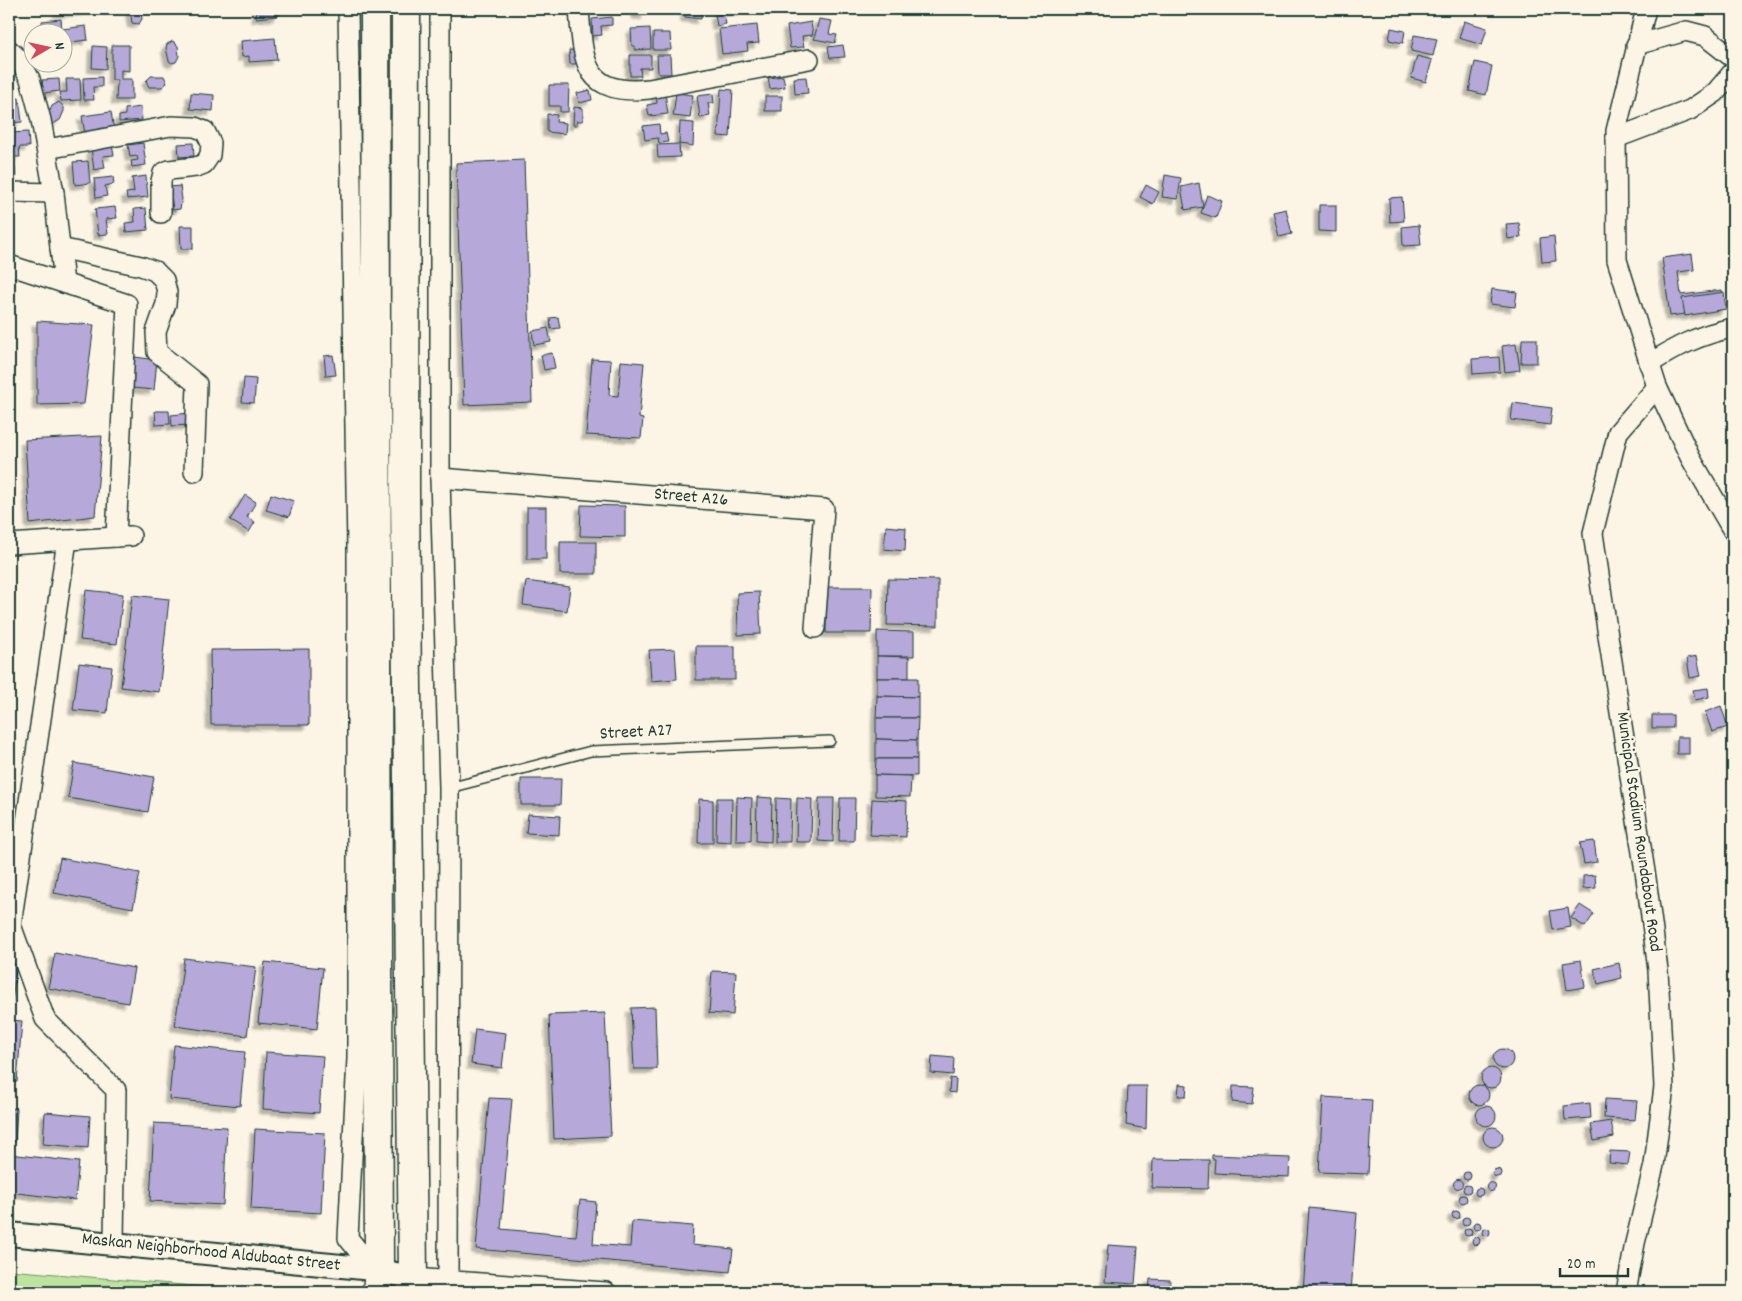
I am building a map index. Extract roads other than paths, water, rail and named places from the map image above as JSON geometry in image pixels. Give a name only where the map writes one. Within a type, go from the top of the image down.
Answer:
[{"type":"main road","points":[[375,9],[376,1277]]},
{"type":"main road","points":[[406,9],[405,490],[412,1285]]},
{"type":"street","points":[[348,9],[357,548],[356,1058],[348,1238],[376,1277]]},
{"type":"street","points":[[440,9],[440,478],[449,788],[448,1280]]},
{"type":"street","points":[[579,9],[582,49],[590,72],[598,79],[616,88],[626,90],[649,89],[808,59]]},
{"type":"street","points":[[1646,9],[1616,131],[1617,260],[1657,387],[1690,457],[1733,531]]},
{"type":"street","points":[[1636,45],[1686,32],[1705,36],[1733,58]]},
{"type":"street","points":[[9,50],[19,59],[30,79],[47,149],[64,283]]},
{"type":"street","points":[[1616,138],[1690,110],[1715,93],[1733,72]]},
{"type":"street","points":[[47,149],[171,126],[196,127],[204,131],[211,143],[210,155],[204,164],[196,167],[169,170],[163,174],[161,181],[161,213]]},
{"type":"street","points":[[9,192],[54,193]]},
{"type":"street","points":[[60,248],[141,266],[155,272],[164,280],[167,292],[166,304],[156,332],[157,352],[198,384],[194,472]]},
{"type":"street","points":[[9,265],[127,304],[124,536],[9,544]]},
{"type":"street","points":[[1649,364],[1677,346],[1714,331],[1733,328]]},
{"type":"street","name":"Municipal Stadium Roundabout Road","points":[[1626,1292],[1635,1243],[1654,1165],[1664,1087],[1657,961],[1645,869],[1593,533],[1618,432],[1657,387]]},
{"type":"street","name":"Street A26","points":[[440,478],[824,510],[815,628]]},
{"type":"street","points":[[67,540],[10,925],[45,1019],[116,1090],[114,1244]]},
{"type":"street","name":"Maskan Neighborhood Aldubaat Street","points":[[9,1234],[114,1244],[376,1277],[412,1285]]},
{"type":"street","points":[[412,1285],[448,1280],[606,1292]]},
{"type":"lane","name":"Street A27","points":[[449,788],[591,751],[830,741]]}]
